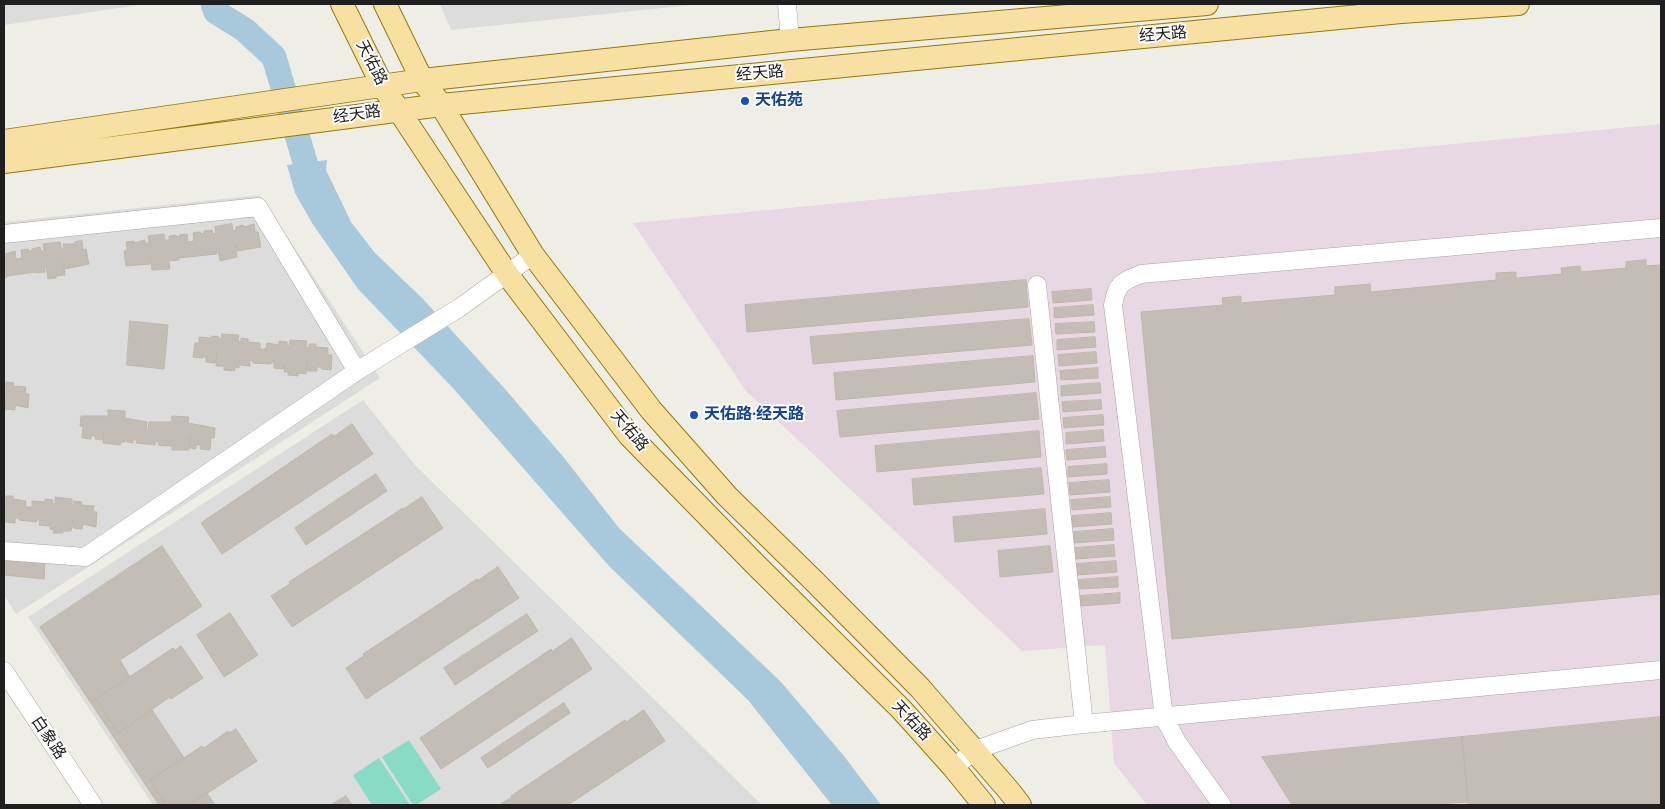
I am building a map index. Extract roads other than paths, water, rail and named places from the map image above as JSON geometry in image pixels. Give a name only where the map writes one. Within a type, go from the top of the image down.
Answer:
[{"type":"main road","name":"天佑路","points":[[342,4],[382,86],[507,274],[629,435],[901,709],[954,768],[984,805]]},
{"type":"main road","name":"天佑路","points":[[385,4],[422,80],[441,105],[533,255],[651,410],[727,496],[920,688],[1020,805]]},
{"type":"main road","name":"经天路","points":[[8,140],[422,80],[790,40],[1207,4]]},
{"type":"main road","name":"经天路","points":[[11,162],[399,109],[1400,8],[1518,4]]},
{"type":"street","points":[[787,4],[790,40]]},
{"type":"street","points":[[4,234],[258,207],[357,371]]},
{"type":"street","points":[[1222,805],[1177,742],[1164,717],[1113,305],[1116,290],[1123,281],[1141,274],[1661,228]]},
{"type":"street","points":[[4,551],[85,557],[357,371],[459,308],[533,255]]},
{"type":"street","points":[[1037,285],[1084,724]]},
{"type":"street","points":[[954,768],[973,751],[1032,730],[1661,670]]},
{"type":"street","name":"白象路","points":[[4,671],[93,805]]},
{"type":"water","points":[[327,160],[326,170],[351,222],[375,253],[423,299],[505,389],[565,459],[619,528],[781,682],[844,756],[881,805],[832,805],[748,700],[609,566],[452,387],[358,289],[312,223],[295,193],[287,165]]},
{"type":"waterway","points":[[213,4],[216,12],[245,30],[274,57],[315,196]]},
{"type":"place","name":"天佑苑","points":[[745,101]]},
{"type":"place","name":"天佑路·经天路","points":[[694,415]]}]
